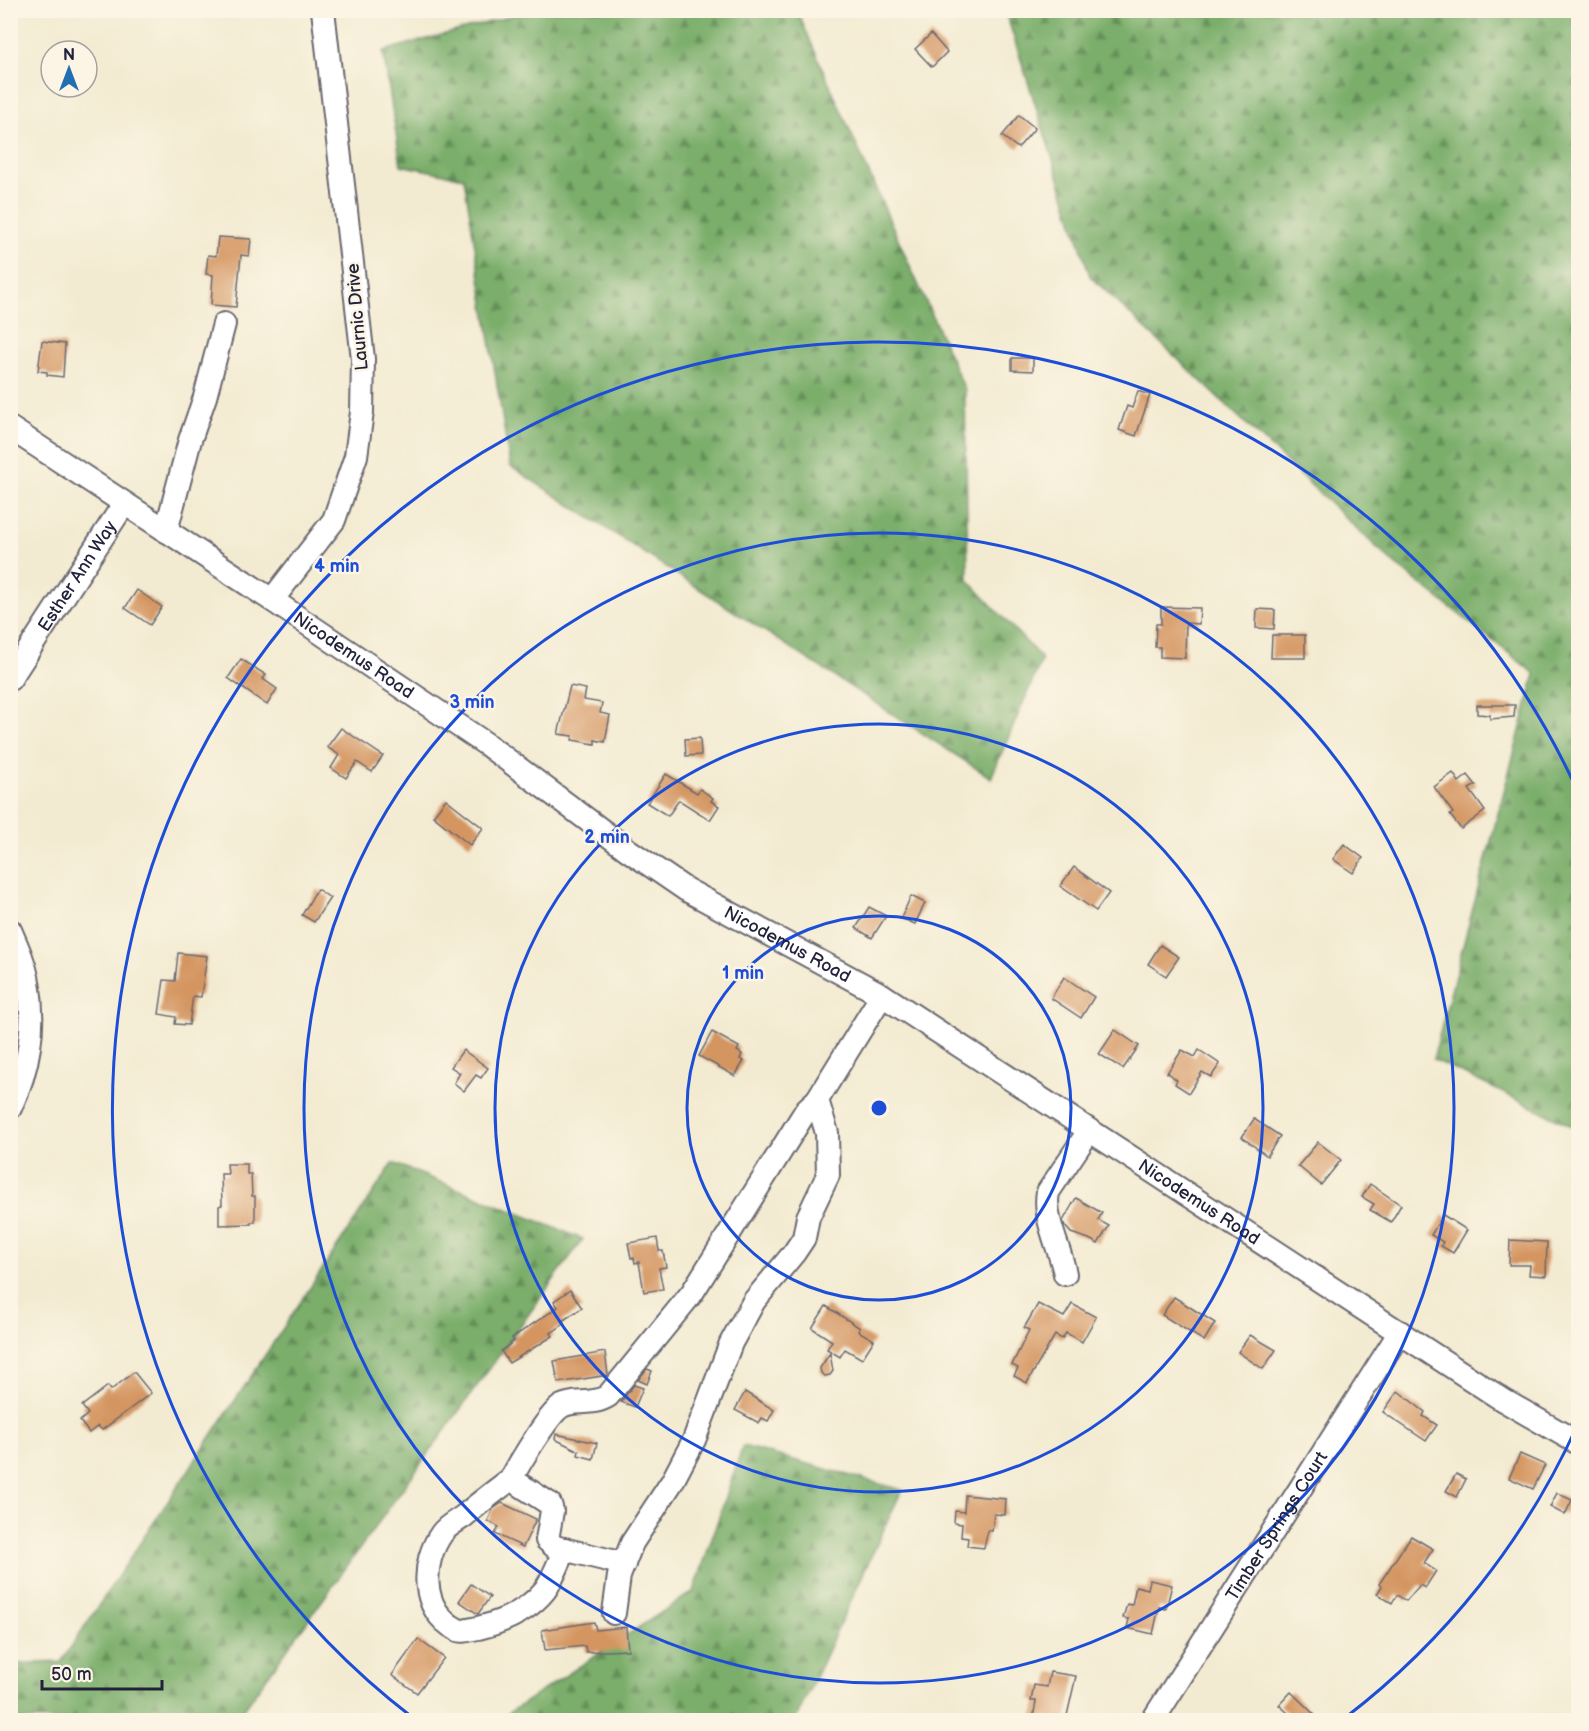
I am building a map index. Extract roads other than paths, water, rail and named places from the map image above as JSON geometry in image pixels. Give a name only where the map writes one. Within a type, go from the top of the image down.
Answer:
[{"type":"street","name":"Laurnic Drive","points":[[272,600],[334,520],[356,456],[362,412],[363,359],[323,10]]},
{"type":"street","points":[[166,531],[190,440],[206,396],[224,324]]},
{"type":"street","name":"Nicodemus Road","points":[[10,428],[486,744],[628,850],[686,889],[882,995],[1503,1400],[1578,1443]]},
{"type":"street","name":"Esther Ann Way","points":[[10,679],[124,504]]},
{"type":"street","points":[[10,930],[28,980],[32,1007],[28,1057],[21,1087],[10,1108]]},
{"type":"street","points":[[565,1549],[546,1589],[534,1602],[519,1613],[492,1624],[464,1631],[457,1630],[437,1614],[430,1602],[427,1581],[432,1551],[443,1531],[511,1479],[552,1414],[563,1405],[598,1402],[608,1396],[692,1293],[807,1109],[817,1100],[882,995]]},
{"type":"street","points":[[614,1613],[619,1576],[632,1543],[672,1482],[694,1440],[731,1343],[754,1301],[804,1238],[808,1217],[828,1175],[827,1132],[817,1100]]},
{"type":"street","points":[[1065,1274],[1062,1254],[1050,1223],[1046,1204],[1048,1192],[1089,1131]]},
{"type":"street","name":"Timber Springs Court","points":[[1153,1720],[1400,1332]]},
{"type":"street","points":[[511,1479],[550,1504],[552,1510],[547,1540],[555,1546],[624,1564]]}]
